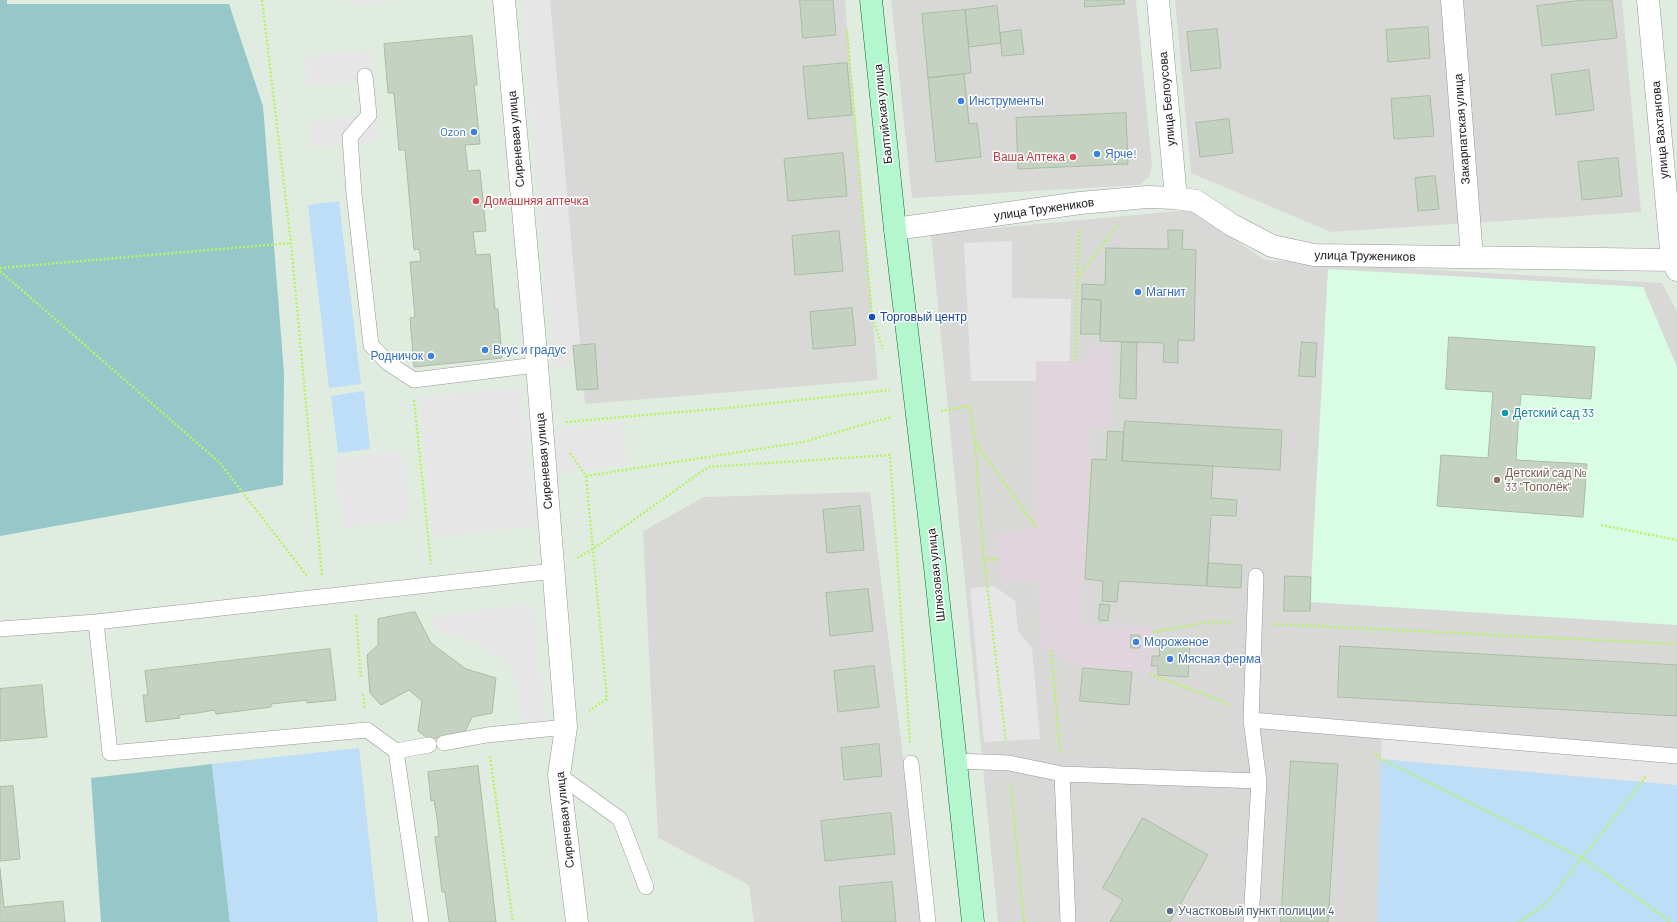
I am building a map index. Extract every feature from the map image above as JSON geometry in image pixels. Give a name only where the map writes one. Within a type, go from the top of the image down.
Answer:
[{"type":"main road","name":"Балтийская улица","points":[[871,0],[895,229]]},
{"type":"main road","name":"Шлюзовая улица","points":[[895,229],[936,574],[973,922]]},
{"type":"street","name":"Сиреневая улица","points":[[504,0],[554,571],[566,727],[559,775],[577,922]]},
{"type":"street","name":"улица Белоусова","points":[[1158,0],[1176,198]]},
{"type":"street","name":"Закарпатская улица","points":[[1452,0],[1472,257]]},
{"type":"street","name":"улица Вахтангова","points":[[1648,0],[1674,265]]},
{"type":"street","name":"улица Тружеников","points":[[895,229],[1080,203],[1147,196],[1196,201],[1232,225],[1272,246],[1314,255],[1472,257],[1674,265]]},
{"type":"lane","points":[[365,76],[369,115],[350,137],[354,194],[371,345],[388,363],[414,380],[536,365]]},
{"type":"lane","points":[[0,629],[96,622],[554,571]]},
{"type":"lane","points":[[1251,922],[1259,781],[1251,720],[1256,576]]},
{"type":"lane","points":[[96,622],[110,753],[367,730],[396,751],[429,746]]},
{"type":"lane","points":[[1251,720],[1677,756]]},
{"type":"lane","points":[[444,743],[487,735],[566,727]]},
{"type":"lane","points":[[396,751],[421,922]]},
{"type":"lane","points":[[956,761],[1008,764],[1062,774],[1259,781]]},
{"type":"lane","points":[[911,763],[928,922]]},
{"type":"lane","points":[[1062,774],[1068,922]]},
{"type":"lane","points":[[559,775],[620,819],[646,887]]},
{"type":"path","points":[[262,0],[291,243],[324,597]]},
{"type":"path","points":[[847,24],[872,317]]},
{"type":"path","points":[[1075,361],[1080,203]]},
{"type":"path","points":[[1078,277],[1120,223]]},
{"type":"path","points":[[0,270],[291,243]]},
{"type":"path","points":[[0,270],[220,463],[324,597]]},
{"type":"path","points":[[414,380],[414,395],[432,584]]},
{"type":"path","points":[[566,422],[738,407],[896,389]]},
{"type":"path","points":[[916,413],[970,406],[975,442],[984,560],[1008,764],[1024,922]]},
{"type":"path","points":[[586,476],[803,442],[894,417]]},
{"type":"path","points":[[975,442],[1036,527]]},
{"type":"path","points":[[554,571],[593,549],[708,467],[890,455],[911,763]]},
{"type":"path","points":[[1601,525],[1677,540]]},
{"type":"path","points":[[984,560],[998,559]]},
{"type":"path","points":[[354,593],[362,678]]},
{"type":"path","points":[[1153,632],[1208,622],[1254,623]]},
{"type":"path","points":[[1298,625],[1677,644]]},
{"type":"path","points":[[1051,650],[1062,774]]},
{"type":"path","points":[[1150,674],[1222,700],[1251,720]]},
{"type":"path","points":[[1352,729],[1381,759],[1582,858],[1671,922]]},
{"type":"path","points":[[487,735],[513,922]]},
{"type":"path","points":[[1519,922],[1547,903],[1662,755]]},
{"type":"shaded area","points":[[0,0],[7,0],[7,4],[229,4],[263,106],[284,373],[283,485],[0,536]]},
{"type":"shaded area","points":[[348,0],[405,0],[348,5]]},
{"type":"shaded area","points":[[521,0],[550,0],[582,366],[553,369]]},
{"type":"shaded area","points":[[550,0],[845,0],[878,380],[585,404]]},
{"type":"shaded area","points":[[891,0],[1136,0],[1152,164],[1150,176],[1139,185],[912,198]]},
{"type":"shaded area","points":[[1175,0],[1622,0],[1641,212],[1331,232],[1191,173]]},
{"type":"shaded area","points":[[371,49],[380,141],[312,148],[309,121],[369,115],[365,81],[308,86],[305,56]]},
{"type":"shaded area","points":[[339,201],[361,384],[329,388],[308,205]]},
{"type":"shaded area","points":[[1189,210],[1265,260],[1662,283],[1677,312],[1677,922],[998,922],[931,234]]},
{"type":"shaded area","points":[[1012,241],[1012,298],[1071,299],[1069,381],[971,381],[964,243]]},
{"type":"shaded area","name":"Детский сад № 33 \"Тополёк\"","points":[[1328,269],[1643,287],[1677,367],[1677,625],[1310,602]]},
{"type":"shaded area","points":[[1113,343],[1110,429],[1091,429],[1082,624],[1153,627],[1150,674],[1083,668],[1051,650],[1043,650],[1037,579],[1000,584],[996,534],[1036,527],[1036,361],[1089,361],[1090,344]]},
{"type":"shaded area","points":[[522,387],[536,526],[433,537],[419,397]]},
{"type":"shaded area","points":[[364,391],[370,449],[338,453],[331,396]]},
{"type":"shaded area","points":[[624,422],[628,465],[557,472],[553,429]]},
{"type":"shaded area","points":[[404,451],[410,521],[341,528],[335,458]]},
{"type":"shaded area","points":[[870,492],[924,922],[754,922],[749,885],[658,838],[643,531],[704,497]]},
{"type":"shaded area","points":[[994,586],[1015,601],[1018,631],[1032,648],[1040,739],[984,742],[970,588]]},
{"type":"shaded area","points":[[532,603],[548,729],[525,731],[512,669],[477,643],[434,630],[433,617]]},
{"type":"shaded area","points":[[1382,731],[1677,756],[1677,785],[1381,759]]},
{"type":"shaded area","points":[[359,748],[378,922],[230,922],[212,764]]},
{"type":"shaded area","points":[[1381,759],[1677,785],[1677,922],[1377,922]]},
{"type":"shaded area","points":[[212,764],[230,922],[101,922],[91,778]]},
{"type":"building","points":[[800,0],[833,0],[836,35],[803,38]]},
{"type":"building","points":[[1085,0],[1124,0],[1125,4],[1085,7]]},
{"type":"building","points":[[1584,0],[1612,0],[1617,38],[1542,46],[1537,6]]},
{"type":"building","points":[[997,6],[1001,43],[969,47],[965,10]]},
{"type":"building","points":[[965,10],[971,73],[928,78],[922,14]]},
{"type":"building","points":[[1428,27],[1430,58],[1388,62],[1386,30]]},
{"type":"building","points":[[1217,29],[1221,68],[1191,71],[1187,32]]},
{"type":"building","points":[[1021,30],[1024,54],[1002,56],[1000,33]]},
{"type":"building","points":[[472,36],[477,85],[474,85],[480,144],[465,145],[468,171],[480,170],[486,231],[473,232],[476,255],[490,254],[495,309],[498,309],[502,358],[414,367],[410,318],[415,317],[410,262],[421,261],[419,249],[414,250],[405,150],[399,150],[394,93],[388,93],[384,44]]},
{"type":"building","points":[[847,63],[852,115],[808,119],[803,67]]},
{"type":"building","points":[[1589,70],[1594,110],[1556,115],[1551,75]]},
{"type":"building","points":[[964,74],[969,124],[977,123],[981,157],[936,162],[928,78]]},
{"type":"building","points":[[1430,96],[1434,136],[1394,139],[1391,99]]},
{"type":"building","points":[[1126,113],[1128,164],[1018,169],[1016,118]]},
{"type":"building","points":[[1229,119],[1233,153],[1200,157],[1196,123]]},
{"type":"building","points":[[843,153],[847,196],[788,201],[784,159]]},
{"type":"building","points":[[1618,158],[1622,196],[1582,200],[1578,162]]},
{"type":"building","points":[[1435,176],[1439,209],[1418,211],[1415,178]]},
{"type":"building","name":"Магнит","points":[[1168,230],[1183,230],[1182,249],[1196,250],[1194,341],[1178,340],[1178,363],[1163,362],[1164,343],[1100,341],[1101,300],[1082,299],[1082,284],[1105,285],[1106,248],[1168,249]]},
{"type":"building","points":[[839,231],[843,271],[795,275],[792,236]]},
{"type":"building","points":[[1082,299],[1101,300],[1100,334],[1081,334]]},
{"type":"building","points":[[852,308],[856,345],[813,349],[810,312]]},
{"type":"building","name":"Детский сад 33","points":[[1449,337],[1595,347],[1591,399],[1521,394],[1518,427],[1516,460],[1587,464],[1583,517],[1437,506],[1441,455],[1488,458],[1493,392],[1446,389]]},
{"type":"building","points":[[1122,342],[1137,343],[1136,399],[1120,398]]},
{"type":"building","points":[[1302,342],[1317,343],[1315,377],[1299,376]]},
{"type":"building","points":[[595,344],[598,389],[577,390],[573,346]]},
{"type":"building","points":[[1125,421],[1282,430],[1280,470],[1122,461]]},
{"type":"building","points":[[1108,431],[1124,432],[1122,461],[1213,466],[1211,498],[1237,500],[1236,516],[1211,515],[1207,586],[1119,581],[1117,602],[1102,601],[1103,581],[1085,579],[1092,459],[1106,460]]},
{"type":"building","points":[[860,506],[864,550],[827,553],[823,510]]},
{"type":"building","points":[[1208,563],[1242,565],[1241,588],[1207,586]]},
{"type":"building","points":[[1285,576],[1311,577],[1310,611],[1284,611]]},
{"type":"building","points":[[868,589],[873,631],[830,636],[826,593]]},
{"type":"building","points":[[1100,604],[1110,605],[1108,621],[1099,620]]},
{"type":"building","points":[[415,612],[431,643],[466,669],[496,678],[492,713],[472,717],[464,734],[429,739],[418,731],[422,701],[409,690],[381,705],[370,693],[367,655],[378,645],[378,619]]},
{"type":"building","name":"Мороженое","points":[[1131,635],[1140,635],[1140,648],[1131,648]]},
{"type":"building","name":"Мясная ферма","points":[[1160,640],[1190,641],[1188,677],[1158,675],[1158,666],[1151,666],[1152,656],[1159,656]]},
{"type":"building","points":[[1340,646],[1677,665],[1677,716],[1338,697]]},
{"type":"building","points":[[330,649],[336,700],[307,703],[307,700],[271,704],[271,707],[216,714],[215,710],[179,715],[180,718],[146,722],[143,695],[148,695],[145,671]]},
{"type":"building","points":[[874,666],[879,707],[838,712],[834,671]]},
{"type":"building","points":[[1083,668],[1132,672],[1129,705],[1080,701]]},
{"type":"building","points":[[42,685],[47,737],[0,741],[0,689]]},
{"type":"building","points":[[879,744],[882,776],[844,780],[841,748]]},
{"type":"building","points":[[1291,761],[1338,764],[1328,922],[1281,922]]},
{"type":"building","points":[[478,766],[496,922],[449,922],[445,892],[442,892],[435,837],[439,836],[437,818],[434,800],[431,801],[428,772]]},
{"type":"building","points":[[13,786],[20,859],[0,861],[0,787]]},
{"type":"building","points":[[891,813],[895,854],[825,861],[821,821]]},
{"type":"building","points":[[1143,818],[1208,855],[1170,922],[1110,922],[1123,900],[1103,888]]},
{"type":"building","points":[[0,869],[4,907],[63,901],[65,922],[0,922]]},
{"type":"building","points":[[892,882],[896,922],[842,922],[839,887]]},
{"type":"place","name":"Инструменты","points":[[961,101]]},
{"type":"place","name":"Ozon","points":[[474,132]]},
{"type":"place","name":"Ярче!","points":[[1097,154]]},
{"type":"place","name":"Ваша Аптека","points":[[1073,157]]},
{"type":"place","name":"Домашняя аптечка","points":[[476,201]]},
{"type":"place","name":"Магнит","points":[[1138,292]]},
{"type":"place","name":"Торговый центр","points":[[872,317]]},
{"type":"place","name":"Вкус и градус","points":[[485,350]]},
{"type":"place","name":"Родничок","points":[[431,356]]},
{"type":"place","name":"Детский сад 33","points":[[1505,413]]},
{"type":"place","name":"Детский сад № 33 \"Тополёк\"","points":[[1497,480]]},
{"type":"place","name":"Мороженое","points":[[1136,642]]},
{"type":"place","name":"Мясная ферма","points":[[1170,659]]},
{"type":"place","name":"Участковый пункт полиции 4","points":[[1170,911]]}]
